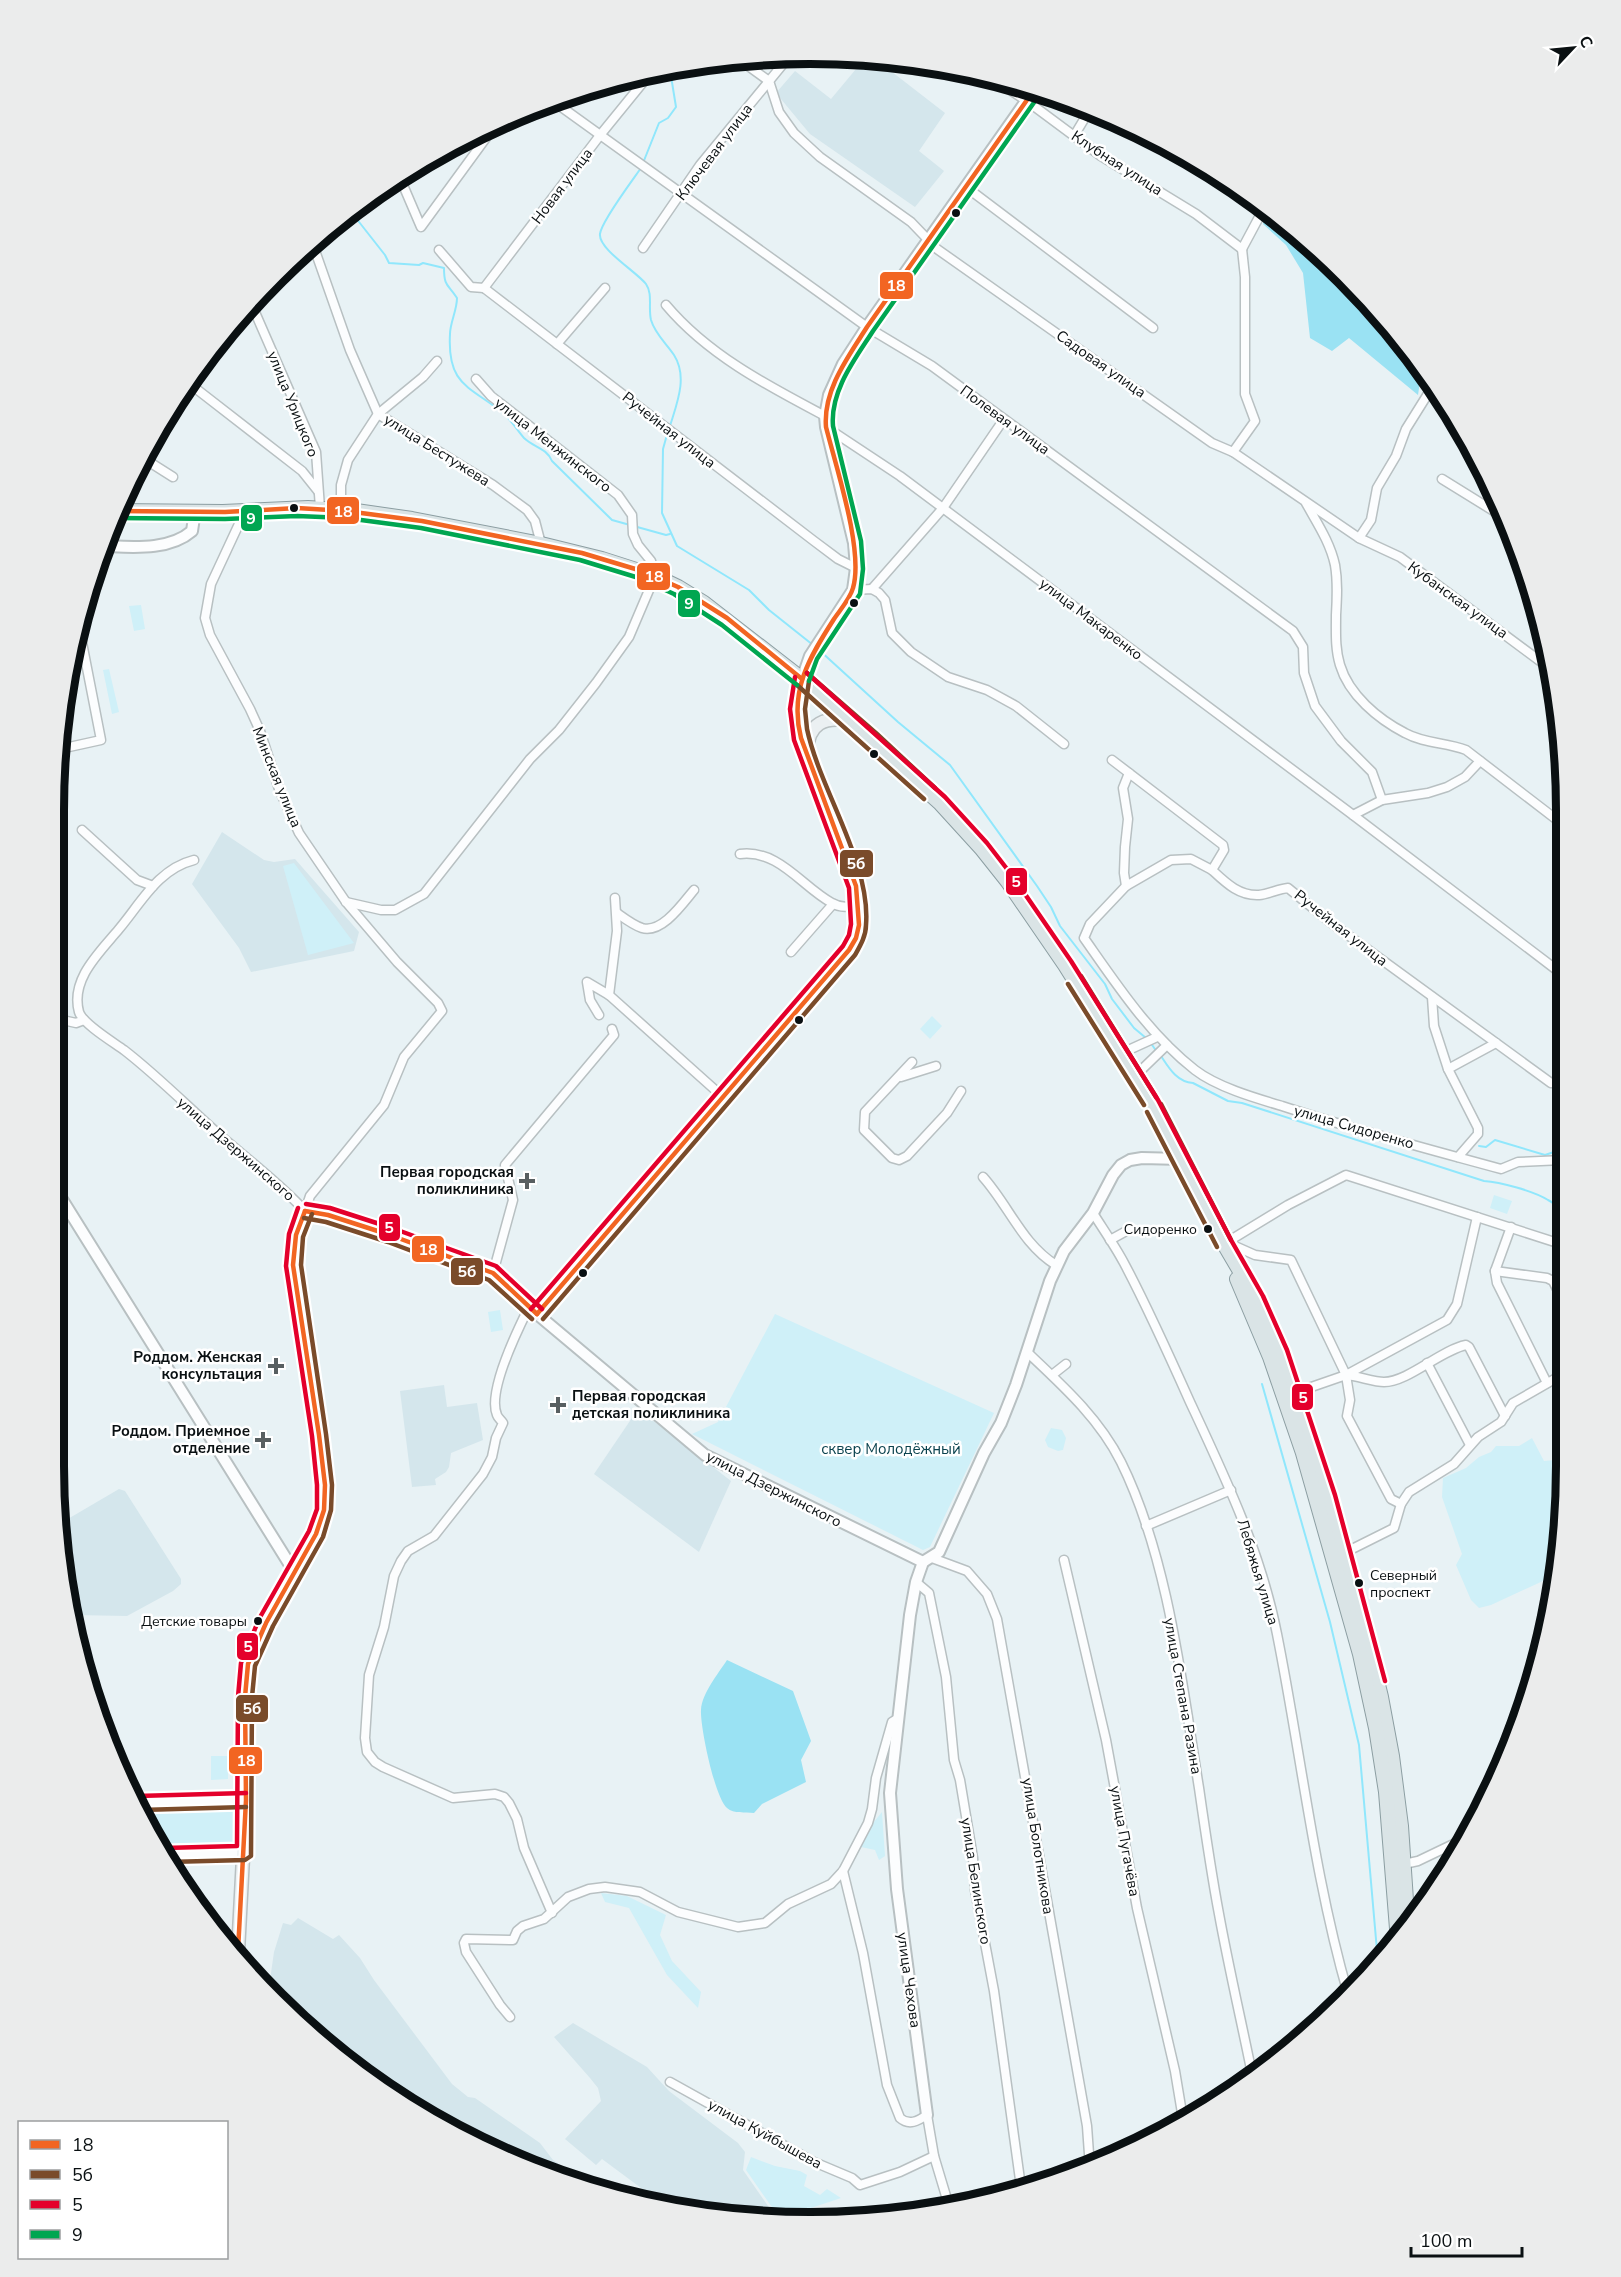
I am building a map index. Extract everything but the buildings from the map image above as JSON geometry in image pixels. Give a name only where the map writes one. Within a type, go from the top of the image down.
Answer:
[{"type":"main road","points":[[127,511],[245,511],[320,508],[341,510],[412,519],[541,544],[602,559],[655,576],[704,603],[802,680],[940,803],[1008,882],[1122,1053],[1181,1159],[1224,1244],[1257,1300],[1294,1393],[1319,1469],[1339,1555],[1392,1756],[1407,1914]]},
{"type":"main road","points":[[533,1310],[565,1283],[849,950],[857,932],[859,906],[856,886],[797,722],[797,703],[802,680]]},
{"type":"main road","points":[[807,753],[807,739],[819,724],[834,718],[850,721]]},
{"type":"main road","points":[[238,1944],[246,1800],[245,1697],[248,1664],[266,1623],[322,1521],[325,1499],[319,1435],[293,1264],[296,1235],[305,1210]]},
{"type":"main road","name":"улица Дзержинского","points":[[305,1210],[390,1235],[493,1273],[533,1310]]},
{"type":"main road","points":[[1224,1244],[1286,1402],[1339,1555]]},
{"type":"main road","points":[[1373,1684],[1376,1728],[1386,1792],[1397,1927]]},
{"type":"street","name":"Ключевая улица","points":[[643,248],[700,165],[782,65]]},
{"type":"street","points":[[750,67],[769,81]]},
{"type":"street","name":"Садовая улица","points":[[769,81],[779,112],[794,133],[820,157],[911,222],[928,241],[1212,443],[1233,452],[1359,538]]},
{"type":"street","name":"Новая улица","points":[[484,288],[641,84]]},
{"type":"street","name":"Клубная улица","points":[[1015,93],[1101,156],[1196,214],[1242,249]]},
{"type":"street","points":[[802,680],[810,656],[853,590],[856,568],[854,543],[825,421],[834,380],[867,327],[1029,98]]},
{"type":"street","name":"Полевая улица","points":[[563,107],[867,327],[932,366],[1293,631],[1303,647],[1304,673],[1315,706],[1341,741],[1372,772],[1383,800]]},
{"type":"street","points":[[1074,136],[1085,117]]},
{"type":"street","points":[[403,186],[421,227],[486,139]]},
{"type":"street","points":[[966,187],[1153,328]]},
{"type":"street","points":[[1233,452],[1255,421],[1245,394],[1245,277],[1242,249],[1259,215]]},
{"type":"street","points":[[439,250],[471,286],[484,288]]},
{"type":"street","name":"улица Бестужева","points":[[316,253],[350,350],[378,414],[493,485],[527,510],[535,521],[541,544]]},
{"type":"street","name":"Ручейная улица","points":[[484,288],[830,553],[856,568]]},
{"type":"street","points":[[557,344],[605,288]]},
{"type":"street","name":"улица Макаренко","points":[[666,305],[679,321],[728,361],[825,421],[900,476],[1556,969]]},
{"type":"street","name":"улица Урицкого","points":[[255,314],[316,452],[320,508]]},
{"type":"street","points":[[341,510],[340,485],[345,466],[378,414],[423,377],[437,361]]},
{"type":"street","name":"улица Менжинского","points":[[476,379],[491,396],[618,495],[632,515],[638,545],[651,561],[655,576]]},
{"type":"street","points":[[196,388],[302,471],[319,491]]},
{"type":"street","points":[[1359,538],[1371,520],[1377,489],[1396,456],[1406,429],[1429,393]]},
{"type":"street","points":[[872,589],[943,508],[1004,419]]},
{"type":"street","points":[[151,463],[173,477]]},
{"type":"street","points":[[1442,479],[1494,511]]},
{"type":"street","points":[[1304,501],[1329,543],[1335,564],[1337,650],[1340,666],[1350,687],[1371,710],[1404,733],[1428,743],[1452,745],[1466,750],[1556,819]]},
{"type":"street","points":[[113,547],[132,548],[180,538],[192,531],[195,511]]},
{"type":"street","name":"Минская улица","points":[[245,511],[211,584],[205,618],[207,626],[260,731],[279,789],[299,833],[346,902],[442,1011],[404,1057],[384,1105],[310,1196],[305,1210]]},
{"type":"street","name":"Кубанская улица","points":[[1359,538],[1400,557],[1541,662]]},
{"type":"street","points":[[346,902],[381,910],[395,910],[424,894],[530,759],[559,730],[596,683],[629,637],[655,576]]},
{"type":"street","points":[[853,590],[872,589],[879,593],[885,600],[892,633],[911,652],[948,677],[987,690],[1016,706],[1064,744]]},
{"type":"street","points":[[67,747],[101,740],[83,646]]},
{"type":"street","points":[[1112,760],[1223,845],[1224,850],[1212,870]]},
{"type":"street","points":[[1353,815],[1383,800],[1428,793],[1447,787],[1465,777],[1480,761]]},
{"type":"street","points":[[1126,886],[1124,873],[1128,819],[1123,788],[1129,772]]},
{"type":"street","points":[[82,830],[137,880],[153,886]]},
{"type":"street","points":[[740,854],[751,852],[775,861],[833,904],[846,907],[859,906]]},
{"type":"street","name":"Ручейная улица","points":[[1126,886],[1171,860],[1191,859],[1212,870],[1244,894],[1260,895],[1288,888],[1338,928],[1551,1083]]},
{"type":"street","points":[[65,1020],[76,1023],[83,1019],[79,1011],[79,989],[84,974],[94,957],[153,886],[181,863],[194,860]]},
{"type":"street","name":"улица Сидоренко","points":[[1126,886],[1090,924],[1084,938],[1160,1051],[1206,1077],[1255,1097],[1336,1124],[1501,1169],[1518,1162],[1556,1160]]},
{"type":"street","points":[[617,913],[640,927],[649,929],[670,918],[694,890]]},
{"type":"street","points":[[609,995],[617,931],[615,898]]},
{"type":"street","points":[[790,952],[833,904]]},
{"type":"street","points":[[599,1015],[590,1000],[587,982],[609,995],[723,1097]]},
{"type":"street","points":[[1432,997],[1434,1026],[1448,1069],[1479,1128],[1478,1134],[1458,1157]]},
{"type":"street","name":"улица Дзержинского","points":[[83,1019],[134,1058],[305,1210]]},
{"type":"street","points":[[493,1273],[513,1200],[505,1165],[614,1035],[612,1029]]},
{"type":"street","points":[[1122,1053],[1153,1040]]},
{"type":"street","points":[[1448,1069],[1496,1043]]},
{"type":"street","points":[[1135,1076],[1160,1051]]},
{"type":"street","points":[[912,1062],[865,1112],[864,1130],[892,1158],[898,1160],[907,1156],[947,1113],[961,1091]]},
{"type":"street","points":[[897,1078],[936,1066]]},
{"type":"street","name":"улица Чехова","points":[[927,2115],[894,1854],[890,1793],[897,1719],[916,1582],[928,1560],[939,1552],[984,1454],[1001,1423],[1056,1265],[1064,1251],[1093,1213],[1113,1175],[1122,1165],[1130,1160],[1142,1158],[1181,1159]]},
{"type":"street","points":[[1224,1244],[1288,1205],[1346,1175],[1556,1242]]},
{"type":"street","points":[[983,1177],[996,1192],[1030,1243],[1043,1257],[1056,1265]]},
{"type":"street","points":[[65,1204],[295,1573]]},
{"type":"street","name":"Лебяжья улица","points":[[1093,1213],[1124,1262],[1154,1325],[1231,1490],[1262,1574],[1277,1634],[1299,1766],[1327,1909],[1346,1985]]},
{"type":"street","points":[[1294,1393],[1346,1375],[1447,1320],[1457,1304],[1463,1285],[1478,1217]]},
{"type":"street","points":[[1511,1227],[1495,1271],[1497,1283],[1547,1383]]},
{"type":"street","points":[[1110,1240],[1130,1228]]},
{"type":"street","points":[[1224,1244],[1237,1246],[1255,1255],[1291,1260],[1346,1375],[1350,1400],[1347,1416],[1391,1499],[1401,1504]]},
{"type":"street","points":[[1495,1271],[1547,1278],[1553,1281],[1556,1287]]},
{"type":"street","points":[[533,1310],[502,1364],[496,1415],[503,1423],[496,1438],[492,1457],[483,1474],[435,1536],[408,1551],[394,1576],[384,1627],[369,1675],[365,1738],[367,1752],[375,1762],[453,1798],[495,1794],[504,1797],[517,1819],[524,1848],[552,1913]]},
{"type":"street","name":"улица Дзержинского","points":[[533,1310],[705,1455],[928,1560]]},
{"type":"street","points":[[1346,1375],[1362,1376],[1383,1382],[1398,1379],[1463,1346],[1469,1347],[1505,1416]]},
{"type":"street","name":"улица Степана Разина","points":[[1027,1352],[1072,1394],[1105,1436],[1132,1486],[1146,1526],[1173,1634],[1218,1912],[1251,2068]]},
{"type":"street","points":[[1427,1363],[1470,1445]]},
{"type":"street","points":[[1052,1375],[1066,1364]]},
{"type":"street","points":[[1339,1555],[1394,1528],[1401,1504],[1409,1492],[1454,1464],[1470,1445],[1501,1422],[1513,1403],[1556,1378]]},
{"type":"street","points":[[1146,1526],[1231,1490]]},
{"type":"street","name":"улица Болотникова","points":[[928,1560],[968,1571],[987,1594],[997,1619],[1087,2126],[1089,2158]]},
{"type":"street","name":"улица Пугачёва","points":[[1064,1560],[1106,1740],[1137,1908],[1175,2070],[1181,2115]]},
{"type":"street","name":"улица Белинского","points":[[916,1582],[929,1593],[946,1677],[954,1760],[962,1791],[973,1858],[975,1890],[996,2002],[1020,2182]]},
{"type":"street","points":[[510,2018],[466,1952],[464,1943],[466,1939],[513,1940],[517,1931],[524,1926],[544,1919],[568,1897],[589,1889],[605,1887],[640,1892],[678,1912],[738,1927],[765,1923],[788,1904],[831,1884],[843,1871],[868,1824],[882,1755],[892,1722],[897,1719]]},
{"type":"street","points":[[145,1803],[246,1800]]},
{"type":"street","points":[[1404,1864],[1418,1861],[1455,1843]]},
{"type":"street","points":[[173,1855],[244,1853]]},
{"type":"street","points":[[843,1871],[863,1953],[887,2085],[900,2118],[904,2122],[910,2123],[927,2115],[934,2156],[947,2199]]},
{"type":"street","name":"улица Куйбышева","points":[[670,2082],[814,2162],[852,2178],[860,2185],[900,2172],[934,2156]]},
{"type":"shaded area","points":[[859,66],[888,69],[945,113],[919,151],[944,171],[915,207],[810,134],[776,93],[795,71],[831,99]]},
{"type":"shaded area","points":[[1264,219],[1302,250],[1338,283],[1371,319],[1420,381],[1418,395],[1349,338],[1332,351],[1310,338],[1303,273],[1286,245],[1263,224]]},
{"type":"shaded area","points":[[222,832],[264,860],[274,862],[295,859],[359,932],[354,951],[251,972],[239,948],[192,884]]},
{"type":"shaded area","points":[[444,1385],[447,1407],[477,1403],[483,1440],[451,1453],[449,1467],[446,1472],[435,1479],[436,1485],[412,1487],[400,1391]]},
{"type":"shaded area","points":[[638,1409],[731,1481],[699,1552],[594,1474]]},
{"type":"shaded area","points":[[119,1489],[125,1491],[181,1579],[181,1584],[173,1591],[127,1616],[80,1615],[66,1520]]},
{"type":"shaded area","points":[[727,1660],[793,1691],[811,1741],[801,1760],[806,1782],[762,1804],[754,1813],[733,1811],[722,1802],[713,1777],[703,1731],[701,1710],[704,1697]]},
{"type":"shaded area","points":[[298,1918],[333,1939],[339,1935],[360,1958],[452,2084],[468,2097],[475,2098],[540,2143],[553,2160],[574,2174],[525,2156],[437,2113],[356,2058],[319,2027],[270,1980],[274,1952],[283,1923],[291,1925]]},
{"type":"shaded area","points":[[573,2023],[647,2067],[669,2091],[738,2143],[745,2152],[743,2170],[772,2211],[713,2206],[650,2195],[602,2159],[596,2165],[565,2139],[601,2101],[598,2088],[554,2037]]},
{"type":"green space","points":[[141,605],[145,629],[134,631],[129,606]]},
{"type":"green space","points":[[109,669],[119,712],[112,714],[103,670]]},
{"type":"green space","points":[[294,863],[354,943],[308,955],[283,866]]},
{"type":"green space","points":[[932,1016],[942,1026],[930,1039],[920,1029]]},
{"type":"green space","points":[[1494,1195],[1512,1201],[1507,1214],[1490,1208]]},
{"type":"green space","points":[[500,1310],[503,1330],[491,1332],[488,1312]]},
{"type":"green space","name":"сквер Молодёжный","points":[[775,1314],[994,1413],[930,1547],[923,1550],[692,1434],[718,1422]]},
{"type":"green space","points":[[1051,1428],[1062,1430],[1066,1438],[1063,1450],[1058,1451],[1048,1447],[1045,1440]]},
{"type":"green space","points":[[1532,1438],[1544,1461],[1556,1460],[1555,1515],[1548,1579],[1491,1605],[1479,1608],[1471,1600],[1456,1565],[1462,1554],[1442,1497],[1443,1478],[1466,1468],[1479,1457],[1491,1452],[1496,1446],[1519,1446]]},
{"type":"green space","points":[[211,1756],[228,1756],[228,1779],[211,1780]]},
{"type":"green space","points":[[153,1805],[235,1805],[239,1820],[235,1848],[170,1849],[148,1810]]},
{"type":"green space","points":[[882,1812],[885,1856],[879,1860],[875,1850],[861,1847],[869,1828]]},
{"type":"green space","points":[[601,1893],[627,1896],[666,1915],[660,1935],[672,1961],[701,1992],[698,2008],[667,1975],[629,1908],[605,1902]]},
{"type":"green space","points":[[751,2157],[775,2166],[800,2171],[807,2175],[804,2186],[820,2195],[827,2189],[841,2198],[800,2212],[775,2211],[746,2170]]},
{"type":"waterway","points":[[643,163],[659,123],[668,118],[676,107],[671,78]]},
{"type":"waterway","points":[[641,168],[611,211],[600,234],[601,240],[611,253],[646,284],[653,325],[678,363],[680,390],[670,426]]},
{"type":"waterway","points":[[356,219],[389,263],[419,265],[423,263],[444,268],[446,282],[457,298],[450,330],[450,351],[452,364],[463,383],[503,413],[524,438],[547,453],[552,461],[612,520],[666,535],[670,534]]},
{"type":"waterway","points":[[668,431],[663,449],[662,513],[677,546],[749,590],[769,610],[813,645]]},
{"type":"waterway","points":[[818,649],[898,722],[950,765],[1037,886],[1060,926],[1105,984],[1112,999],[1134,1028],[1146,1038]]},
{"type":"waterway","points":[[1150,1042],[1157,1052]]},
{"type":"waterway","points":[[1161,1056],[1170,1070],[1182,1080],[1193,1083],[1228,1101],[1242,1103],[1484,1181],[1526,1190],[1556,1205]]},
{"type":"waterway","points":[[1479,1146],[1486,1147],[1495,1140],[1545,1155],[1556,1151]]},
{"type":"waterway","points":[[1262,1384],[1330,1622],[1359,1745],[1377,1951]]},
{"type":"transit line","name":"18","points":[[537,1314],[849,950],[856,938],[859,925],[856,886],[801,738],[798,721],[800,690],[809,661],[850,596],[855,572],[852,531],[826,427],[828,400],[838,374],[867,327],[1029,98]]},
{"type":"transit line","name":"9","points":[[809,681],[817,659],[860,594],[863,569],[861,541],[833,426],[835,400],[845,376],[873,331],[1036,100]]},
{"type":"transit line","name":"18","points":[[127,511],[225,512],[297,508],[346,511],[422,521],[582,553],[642,571],[678,587],[727,618],[802,679]]},
{"type":"transit line","name":"9","points":[[124,518],[225,519],[297,516],[346,518],[421,528],[580,560],[639,578],[674,594],[722,625],[797,685]]},
{"type":"transit line","name":"5б","points":[[807,673],[935,788]]},
{"type":"transit line","name":"5","points":[[807,673],[945,797],[987,843],[1071,961],[1158,1100],[1263,1296],[1287,1350],[1335,1495],[1385,1681]]},
{"type":"transit line","name":"5","points":[[531,1309],[843,946],[849,935],[851,924],[849,888],[794,740],[790,709],[795,677]]},
{"type":"transit line","name":"5б","points":[[543,1319],[855,955],[862,941],[866,929],[861,877],[813,752],[805,709],[809,681]]},
{"type":"transit line","name":"5б","points":[[797,685],[924,799]]},
{"type":"transit line","name":"5б","points":[[1081,976],[1156,1097]]},
{"type":"transit line","name":"5б","points":[[1068,984],[1144,1105]]},
{"type":"transit line","name":"5б","points":[[1161,1104],[1231,1240]]},
{"type":"transit line","name":"5б","points":[[1147,1112],[1217,1247]]},
{"type":"transit line","name":"5","points":[[306,1204],[330,1208],[392,1228],[496,1266],[542,1309]]},
{"type":"transit line","name":"5","points":[[169,1848],[237,1846],[238,1697],[241,1663],[259,1619],[309,1531],[317,1509],[312,1436],[286,1266],[289,1234],[298,1208]]},
{"type":"transit line","name":"18","points":[[305,1211],[328,1215],[390,1235],[493,1273],[537,1314]]},
{"type":"transit line","name":"18","points":[[238,1944],[246,1800],[245,1697],[248,1664],[266,1623],[316,1534],[324,1510],[325,1485],[319,1435],[293,1265],[296,1235],[305,1211]]},
{"type":"transit line","name":"5б","points":[[178,1862],[245,1860],[251,1856],[252,1697],[255,1666],[273,1626],[323,1537],[331,1510],[332,1485],[326,1434],[301,1265],[303,1237],[312,1214]]},
{"type":"transit line","name":"5б","points":[[304,1218],[326,1222],[388,1242],[489,1280],[532,1319]]},
{"type":"transit line","name":"5","points":[[141,1796],[246,1793]]},
{"type":"transit line","name":"5б","points":[[148,1810],[246,1807]]},
{"type":"place","name":"Первая городская поликлиника","points":[[527,1181]]},
{"type":"place","name":"Сидоренко","points":[[1208,1229]]},
{"type":"place","name":"Роддом. Женская консультация","points":[[276,1366]]},
{"type":"place","name":"Первая городская детская поликлиника","points":[[558,1405]]},
{"type":"place","name":"Роддом. Приемное отделение","points":[[263,1440]]},
{"type":"place","name":"Северный проспект","points":[[1359,1583]]},
{"type":"place","name":"Детские товары","points":[[258,1621]]}]
